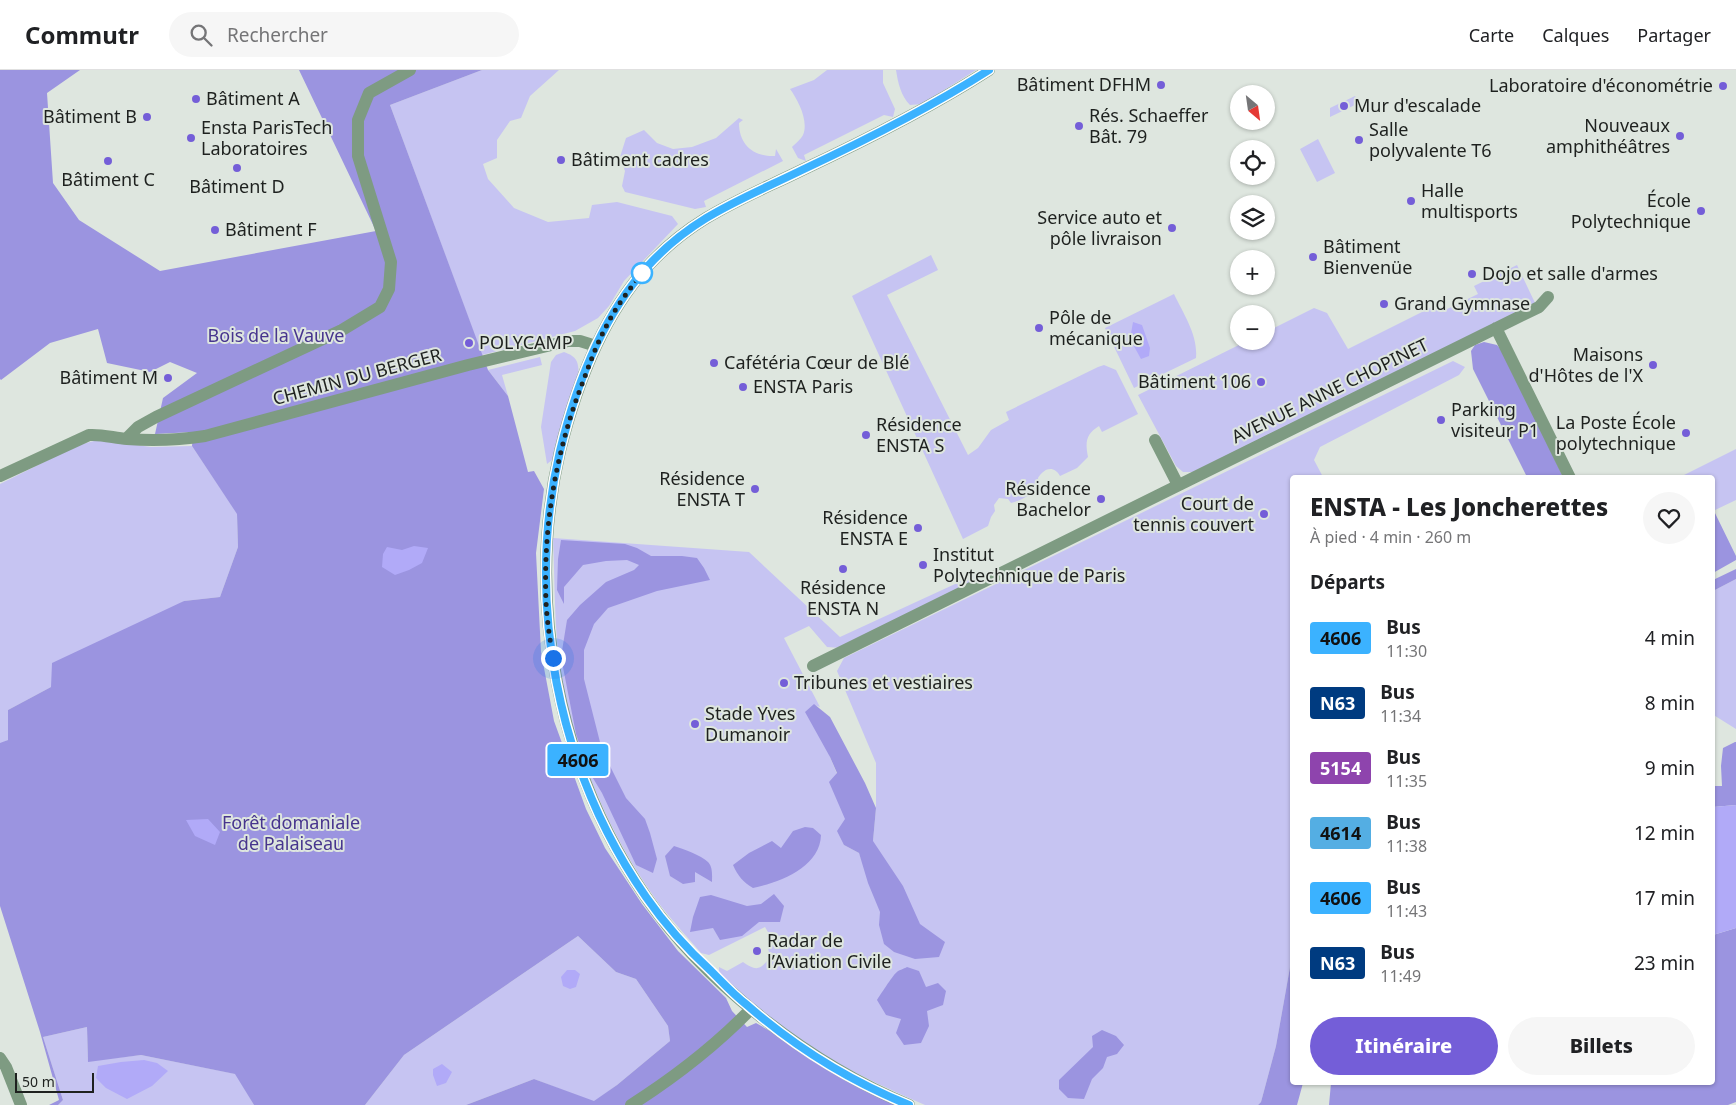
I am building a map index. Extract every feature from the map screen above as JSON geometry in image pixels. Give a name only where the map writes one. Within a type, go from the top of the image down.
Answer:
[{"type":"street","points":[[126,439],[138,427],[156,417],[342,330],[380,308],[389,289],[391,262],[358,156],[358,120],[369,93],[410,70]]},
{"type":"street","points":[[909,1105],[854,1080],[812,1055],[751,1009],[700,962],[647,898],[627,867],[584,779],[558,691],[546,603],[548,524],[556,470],[564,434],[576,398],[596,346],[618,305],[641,274],[670,245],[700,220],[729,204],[909,117],[989,70]]},
{"type":"street","name":"AVENUE ANNE CHOPINET","points":[[813,666],[1539,307],[1548,297]]},
{"type":"street","points":[[1496,328],[1569,475]]},
{"type":"street","name":"CHEMIN DU BERGER","points":[[0,476],[89,435],[98,434],[126,439],[180,440],[205,436],[468,365],[568,341],[580,341],[596,346]]},
{"type":"street","points":[[1156,440],[1178,485]]},
{"type":"street","points":[[631,1105],[660,1087],[719,1041],[751,1009]]},
{"type":"street","points":[[0,1058],[6,1067],[20,1105]]},
{"type":"shaded area","points":[[482,70],[559,70],[530,96],[521,118],[510,121],[497,140],[497,158],[483,164],[488,179],[514,208],[548,222],[589,218],[592,205],[617,202],[672,216],[678,224],[624,281],[609,306],[598,318],[575,331],[482,355],[390,105]]},
{"type":"shaded area","points":[[827,70],[883,70],[883,83],[895,109],[893,117],[884,115],[804,155],[806,161],[798,158],[792,147],[803,135],[805,123],[799,105],[790,89],[814,80]]},
{"type":"shaded area","points":[[896,70],[976,70],[922,104],[910,105],[900,89]]},
{"type":"shaded area","name":"Mur d'escalade","points":[[1355,96],[1359,103],[1330,117],[1330,108]]},
{"type":"shaded area","points":[[739,118],[743,120],[739,123],[742,138],[749,148],[754,152],[767,156],[775,156],[776,149],[783,161],[704,201],[706,207],[695,209],[625,192],[622,186],[625,171],[620,157],[626,138],[644,130],[657,143],[673,149],[692,147],[716,138]]},
{"type":"shaded area","points":[[1318,139],[1335,173],[1317,182],[1300,149]]},
{"type":"shaded area","points":[[931,255],[938,270],[887,295],[968,455],[978,448],[991,430],[1009,420],[1006,412],[1104,365],[1116,370],[1138,414],[1102,432],[1099,426],[1089,435],[1087,439],[1088,457],[1077,468],[1060,476],[1055,470],[1046,470],[1038,478],[1039,485],[1030,494],[1011,503],[1008,499],[999,498],[994,505],[995,511],[988,526],[963,539],[852,296]]},
{"type":"shaded area","points":[[1517,265],[1536,305],[1195,472],[1183,472],[1176,466],[1138,395],[1230,349],[1275,350],[1275,328],[1314,308],[1327,313],[1348,349],[1436,305],[1441,312],[1478,294],[1474,286]]},
{"type":"shaded area","points":[[1174,294],[1193,333],[1196,358],[1134,388],[1105,328]]},
{"type":"shaded area","points":[[1133,322],[1142,325],[1150,348],[1149,356],[1141,359],[1130,339]]},
{"type":"shaded area","points":[[564,352],[575,358],[579,375],[552,460],[547,464],[541,427],[551,362],[556,355]]},
{"type":"shaded area","points":[[540,357],[542,365],[502,375],[508,396],[488,370]]},
{"type":"shaded area","points":[[1453,361],[1465,367],[1459,375],[1320,447],[1314,460],[1322,475],[1290,475],[1290,967],[1276,1046],[1261,1102],[1258,1105],[925,1105],[832,1060],[773,1020],[719,974],[719,967],[727,971],[743,962],[755,968],[763,965],[770,957],[767,943],[772,939],[765,927],[709,955],[701,953],[664,910],[628,857],[599,798],[586,768],[576,737],[561,675],[557,641],[553,538],[749,552],[840,637],[979,573],[981,578],[842,648],[827,647],[809,626],[784,638],[820,707],[814,705],[837,774],[830,782],[846,819],[844,845],[859,853],[862,861],[873,841],[876,808],[876,763],[837,671],[844,658]]},
{"type":"shaded area","points":[[98,440],[151,447],[192,446],[237,513],[238,547],[220,597],[184,601],[51,687],[8,710],[8,740],[0,744],[0,484],[78,445]]},
{"type":"shaded area","points":[[1736,449],[1736,500],[1715,510],[1715,475],[1684,475]]},
{"type":"shaded area","points":[[414,546],[428,548],[422,563],[395,575],[382,567],[383,554],[387,547],[402,550]]},
{"type":"shaded area","points":[[1736,579],[1736,729],[1715,716],[1715,590]]},
{"type":"shaded area","points":[[1736,805],[1736,928],[1715,934],[1715,807]]},
{"type":"shaded area","points":[[208,819],[220,832],[215,845],[195,836],[186,820]]},
{"type":"shaded area","points":[[578,936],[616,972],[636,979],[668,1026],[670,1041],[617,1085],[594,1102],[534,1079],[466,1105],[365,1105],[404,1055]]},
{"type":"shaded area","points":[[567,970],[575,970],[580,974],[576,987],[570,989],[563,986],[561,977]]},
{"type":"shaded area","points":[[87,1027],[88,1061],[141,1055],[236,1074],[254,1105],[58,1105],[63,1100],[43,1037]]},
{"type":"shaded area","points":[[144,1060],[157,1063],[168,1071],[152,1086],[127,1099],[106,1088],[96,1078],[98,1066]]},
{"type":"shaded area","points":[[442,1064],[452,1072],[446,1083],[437,1086],[433,1069]]},
{"type":"green space","name":"Forêt domaniale de Palaiseau","points":[[0,70],[80,70],[47,93],[53,183],[79,220],[160,271],[376,231],[299,70],[482,70],[390,105],[488,370],[508,396],[528,472],[534,471],[544,489],[536,553],[541,652],[554,721],[586,809],[605,848],[642,904],[678,951],[726,998],[732,1011],[747,1027],[756,1023],[899,1105],[466,1105],[534,1079],[594,1101],[617,1085],[670,1041],[668,1026],[636,979],[616,972],[578,936],[404,1055],[365,1105],[254,1105],[235,1074],[141,1055],[88,1062],[87,1027],[43,1037],[63,1100],[58,1105],[49,1105],[59,1100],[40,1032],[0,906],[0,743],[8,740],[8,710],[51,687],[52,663],[184,601],[220,597],[238,547],[237,514],[192,446],[193,432],[155,434],[163,398],[197,373],[170,362],[150,372],[107,363],[98,329],[50,343],[0,379]]},
{"type":"green space","points":[[1484,342],[1497,345],[1505,354],[1562,475],[1526,475],[1473,369],[1471,351],[1475,345]]},
{"type":"green space","points":[[1715,513],[1736,556],[1736,560],[1715,572]]},
{"type":"green space","points":[[561,540],[625,544],[651,556],[697,558],[710,580],[657,591],[608,608],[594,624],[584,650],[584,679],[602,750],[626,798],[645,819],[657,859],[653,873],[636,865],[602,793],[588,770],[576,734],[561,657],[567,620],[580,605],[606,582],[634,570],[639,565],[627,560],[583,565],[564,587],[564,604],[557,590]]},
{"type":"green space","points":[[1736,569],[1736,579],[1715,590],[1715,579]]},
{"type":"green space","points":[[814,704],[830,717],[876,808],[873,841],[903,886],[920,924],[945,942],[939,957],[915,959],[894,952],[884,944],[879,925],[880,912],[868,883],[859,853],[844,845],[837,831],[845,819],[829,782],[837,773],[805,712]]},
{"type":"green space","points":[[1736,742],[1736,805],[1715,807],[1715,786],[1722,786],[1721,766],[1723,748]]},
{"type":"green space","points":[[805,827],[813,828],[821,835],[819,846],[814,856],[797,871],[775,882],[753,888],[739,876],[733,865],[749,853],[772,841],[781,848],[793,831]]},
{"type":"green space","points":[[674,846],[705,859],[710,864],[712,882],[695,872],[695,882],[683,884],[670,876],[665,856]]},
{"type":"green space","points":[[774,894],[784,906],[780,922],[759,922],[742,936],[720,940],[713,928],[690,932],[700,897],[711,895],[747,906],[761,904]]},
{"type":"green space","points":[[1736,928],[1736,1102],[1728,1105],[1329,1105],[1331,1085],[1715,1085],[1715,934]]},
{"type":"green space","points":[[907,967],[919,971],[926,987],[938,983],[946,991],[943,1005],[927,1011],[929,1026],[921,1043],[904,1045],[896,1033],[901,1019],[886,1015],[877,1000],[894,975]]},
{"type":"green space","points":[[1290,967],[1290,1085],[1302,1085],[1297,1105],[1258,1105],[1261,1102],[1276,1046]]},
{"type":"green space","points":[[1102,1030],[1116,1036],[1124,1045],[1117,1054],[1107,1057],[1103,1068],[1092,1079],[1084,1099],[1068,1098],[1059,1089],[1059,1080],[1093,1047],[1092,1036]]},
{"type":"bus line","name":"4606","points":[[909,1105],[854,1080],[812,1055],[751,1009],[700,962],[666,923],[627,867],[584,779],[558,691],[546,603],[548,524],[556,470],[564,434],[596,346],[618,305],[650,264],[700,220],[729,204],[909,117],[989,70]]},
{"type":"place","name":"Bâtiment DFHM","points":[[1161,85]]},
{"type":"place","name":"Laboratoire d'économétrie","points":[[1723,86]]},
{"type":"place","name":"Bâtiment A","points":[[196,99]]},
{"type":"place","name":"Mur d'escalade","points":[[1344,106]]},
{"type":"place","name":"Bâtiment B","points":[[147,117]]},
{"type":"place","name":"Rés. Schaeffer Bât. 79","points":[[1079,126]]},
{"type":"place","name":"Nouveaux amphithéâtres","points":[[1680,136]]},
{"type":"place","name":"Ensta ParisTech Laboratoires","points":[[191,138]]},
{"type":"place","name":"Salle polyvalente T6","points":[[1359,140]]},
{"type":"place","name":"Bâtiment cadres","points":[[561,160]]},
{"type":"place","name":"Bâtiment C","points":[[108,161]]},
{"type":"place","name":"Bâtiment D","points":[[237,168]]},
{"type":"place","name":"Halle multisports","points":[[1411,201]]},
{"type":"place","name":"École Polytechnique","points":[[1701,211]]},
{"type":"place","name":"Service auto et pôle livraison","points":[[1172,228]]},
{"type":"place","name":"Bâtiment F","points":[[215,230]]},
{"type":"place","name":"Bâtiment Bienvenüe","points":[[1313,257]]},
{"type":"place","name":"Dojo et salle d'armes","points":[[1472,274]]},
{"type":"place","name":"Grand Gymnase","points":[[1384,304]]},
{"type":"place","name":"Pôle de mécanique","points":[[1039,328]]},
{"type":"place","name":"POLYCAMP","points":[[469,343]]},
{"type":"place","name":"Cafétéria Cœur de Blé","points":[[714,363]]},
{"type":"place","name":"Maisons d'Hôtes de l'X","points":[[1653,365]]},
{"type":"place","name":"Bâtiment M","points":[[168,378]]},
{"type":"place","name":"Bâtiment 106","points":[[1261,382]]},
{"type":"place","name":"ENSTA Paris","points":[[743,387]]},
{"type":"place","name":"Parking visiteur P1","points":[[1441,420]]},
{"type":"place","name":"La Poste École polytechnique","points":[[1686,433]]},
{"type":"place","name":"Résidence ENSTA S","points":[[866,435]]},
{"type":"place","name":"Résidence ENSTA T","points":[[755,489]]},
{"type":"place","name":"Résidence Bachelor","points":[[1101,499]]},
{"type":"place","name":"Court de tennis couvert","points":[[1264,514]]},
{"type":"place","name":"Résidence ENSTA E","points":[[918,528]]},
{"type":"place","name":"Institut Polytechnique de Paris","points":[[923,565]]},
{"type":"place","name":"Résidence ENSTA N","points":[[843,569]]},
{"type":"place","name":"Tribunes et vestiaires","points":[[784,683]]},
{"type":"place","name":"Stade Yves Dumanoir","points":[[695,724]]},
{"type":"place","name":"Radar de l’Aviation Civile","points":[[757,951]]},
{"type":"route","points":[[553,658],[546,603],[548,524],[556,470],[564,434],[596,346],[618,305],[642,273]]},
{"type":"park label","name":"Bois de la Vauve","points":[[276,336]]}]
